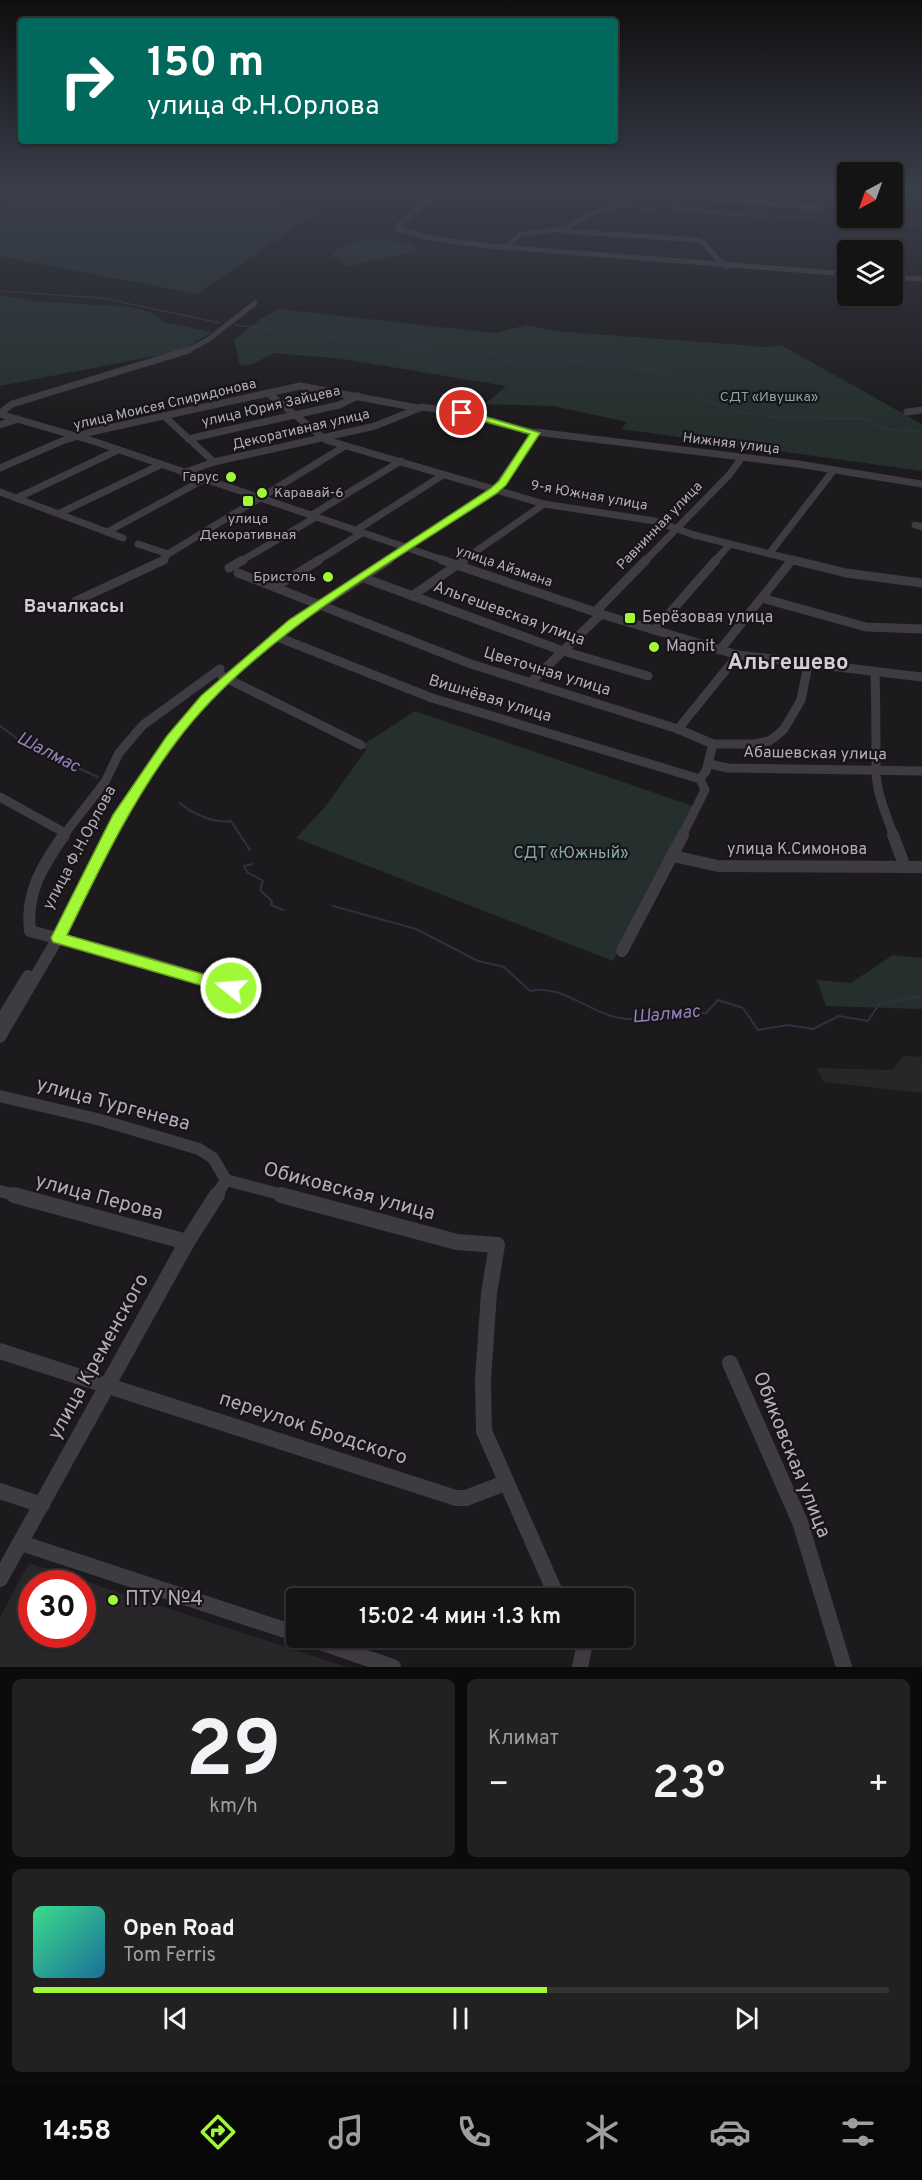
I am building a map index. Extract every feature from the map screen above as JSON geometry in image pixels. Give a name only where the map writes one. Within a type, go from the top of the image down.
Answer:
[{"type":"street","points":[[740,268],[837,273]]},
{"type":"street","points":[[903,278],[922,279]]},
{"type":"street","points":[[18,419],[3,415],[3,411],[12,404],[57,392],[116,370],[185,352],[208,339],[255,303]]},
{"type":"street","name":"улица Моисея Спиридонова","points":[[0,468],[56,443],[78,436],[305,386]]},
{"type":"street","name":"Нижняя улица","points":[[305,386],[420,408],[462,413],[536,433],[742,457],[922,484]]},
{"type":"street","name":"9-я Южная улица","points":[[269,394],[323,438],[494,491],[544,504],[649,520],[792,561],[860,575],[922,583]]},
{"type":"street","name":"улица Юрия Зайцева","points":[[188,439],[339,405],[358,396]]},
{"type":"street","name":"Декоративная улица","points":[[183,473],[214,462],[382,424],[420,408]]},
{"type":"street","points":[[907,412],[922,410]]},
{"type":"street","points":[[164,416],[214,462]]},
{"type":"street","points":[[0,425],[18,419]]},
{"type":"street","name":"улица Айзмана","points":[[18,419],[78,436],[598,613],[720,650],[808,666],[922,677]]},
{"type":"street","points":[[406,547],[494,491],[536,433]]},
{"type":"street","points":[[76,601],[160,562],[168,554],[345,446]]},
{"type":"street","points":[[17,498],[118,450]]},
{"type":"street","name":"Равнинная улица","points":[[530,683],[563,651],[675,529],[739,465],[742,457]]},
{"type":"street","points":[[229,568],[401,461]]},
{"type":"street","points":[[60,513],[160,465]]},
{"type":"street","points":[[769,554],[833,471]]},
{"type":"street","points":[[275,587],[443,475]]},
{"type":"street","points":[[107,532],[203,480]]},
{"type":"street","points":[[0,492],[123,538]]},
{"type":"street","points":[[412,596],[544,504]]},
{"type":"street","points":[[138,544],[168,554]]},
{"type":"street","points":[[655,630],[730,544]]},
{"type":"street","name":"улица Ф.Н.Орлова","points":[[226,673],[316,604],[406,547]]},
{"type":"street","name":"улица Ф.Н.Орлова","points":[[0,1037],[119,815],[171,739],[189,717],[226,673],[316,604],[406,547]]},
{"type":"street","points":[[720,650],[792,561]]},
{"type":"street","name":"Цветочная улица","points":[[238,573],[471,664],[678,729],[713,744],[729,746],[754,744],[769,741],[776,736],[784,729],[801,700],[808,666]]},
{"type":"street","name":"Альгешевская улица","points":[[361,577],[563,651],[648,676]]},
{"type":"street","points":[[762,598],[867,627],[922,629]]},
{"type":"street","name":"Вишнёвая улица","points":[[275,636],[432,698],[700,779]]},
{"type":"street","points":[[678,729],[738,655]]},
{"type":"street","points":[[875,672],[878,749],[876,770],[882,804],[905,867]]},
{"type":"street","points":[[231,988],[30,931],[26,912],[42,870],[65,833],[107,780],[114,760],[137,731],[226,673],[362,745]]},
{"type":"street","points":[[622,951],[705,790],[700,779],[709,764],[713,744]]},
{"type":"street","name":"Абашевская улица","points":[[709,764],[728,768],[922,771]]},
{"type":"street","points":[[0,797],[65,833]]},
{"type":"street","name":"улица К.Симонова","points":[[673,856],[718,866],[922,867]]},
{"type":"street","name":"улица Ф.Н.Орлова","points":[[0,1022],[55,937]]},
{"type":"street","name":"улица Тургенева","points":[[0,1096],[97,1119],[199,1149],[213,1158],[226,1180]]},
{"type":"street","name":"улица Кременского","points":[[0,1580],[107,1385],[226,1180]]},
{"type":"street","name":"Обиковская улица","points":[[226,1180],[457,1242],[498,1245],[489,1293],[483,1380],[484,1431],[506,1483]]},
{"type":"street","name":"улица Перова","points":[[0,1191],[188,1242]]},
{"type":"street","name":"переулок Бродского","points":[[0,1351],[456,1498],[466,1497],[506,1483]]},
{"type":"street","name":"Обиковская улица","points":[[730,1363],[800,1522],[844,1667]]},
{"type":"street","points":[[506,1483],[553,1588]]},
{"type":"street","points":[[0,1491],[42,1504]]},
{"type":"street","points":[[21,1543],[286,1630]]},
{"type":"street","points":[[337,1648],[393,1667]]},
{"type":"street","points":[[580,1667],[584,1648]]},
{"type":"shaded area","points":[[903,1056],[922,1057],[922,1093],[824,1082],[816,1068],[893,1070]]},
{"type":"shaded area","name":"ПТУ №4","points":[[29,1563],[50,1570],[25,1570]]},
{"type":"shaded area","name":"ПТУ №4","points":[[18,1583],[18,1648],[96,1648],[96,1585],[347,1667],[0,1667],[0,1617]]},
{"type":"green space","points":[[61,268],[235,268],[196,294]]},
{"type":"green space","points":[[0,295],[31,301],[131,307],[152,313],[164,322],[212,332],[181,351],[0,386]]},
{"type":"green space","name":"СДТ «Ивушка»","points":[[279,309],[494,333],[527,325],[555,331],[766,347],[781,345],[922,424],[922,471],[621,429],[627,422],[553,406],[485,404],[506,386],[343,359],[275,353],[252,364],[240,366],[234,340],[262,318]]},
{"type":"green space","name":"СДТ «Южный»","points":[[415,711],[693,806],[613,961],[296,838],[325,807],[366,750],[363,745]]},
{"type":"green space","points":[[893,955],[922,958],[922,1009],[826,1006],[817,980],[851,983]]},
{"type":"waterway","points":[[0,291],[102,298],[220,323]]},
{"type":"waterway","points":[[235,325],[425,348],[449,359],[493,353],[507,361],[539,357],[669,372],[698,396],[731,411],[774,417],[865,419],[886,429],[922,432]]},
{"type":"waterway","name":"Шалмас","points":[[0,726],[25,744],[98,777]]},
{"type":"waterway","name":"Шалмас","points":[[180,803],[204,817],[218,821],[231,821],[250,850]]},
{"type":"waterway","name":"Шалмас","points":[[252,864],[244,866],[247,872],[263,881],[260,890],[272,901],[271,905],[283,910]]},
{"type":"waterway","name":"Шалмас","points":[[333,906],[416,929],[478,961],[504,967],[530,991],[554,992],[602,1013],[627,1019],[706,1013],[718,1000],[743,1008],[758,1030],[788,1025],[813,1029],[839,1016],[868,1021],[879,1004],[922,996]]},
{"type":"place","name":"Гарус","points":[[231,477]]},
{"type":"place","name":"Каравай-6","points":[[262,493]]},
{"type":"place","name":"улица Декоративная","points":[[248,501]]},
{"type":"place","name":"Бристоль","points":[[328,577]]},
{"type":"place","name":"Берёзовая улица","points":[[630,618]]},
{"type":"place","name":"Magnit","points":[[654,647]]},
{"type":"place","name":"ПТУ №4","points":[[113,1600]]},
{"type":"district","name":"Вачалкасы","points":[[74,607]]},
{"type":"district","name":"Альгешево","points":[[788,663]]},
{"type":"route","points":[[231,988],[58,938],[119,815],[171,739],[205,699],[233,672],[293,622],[494,491],[520,458],[535,433],[462,413]]}]
